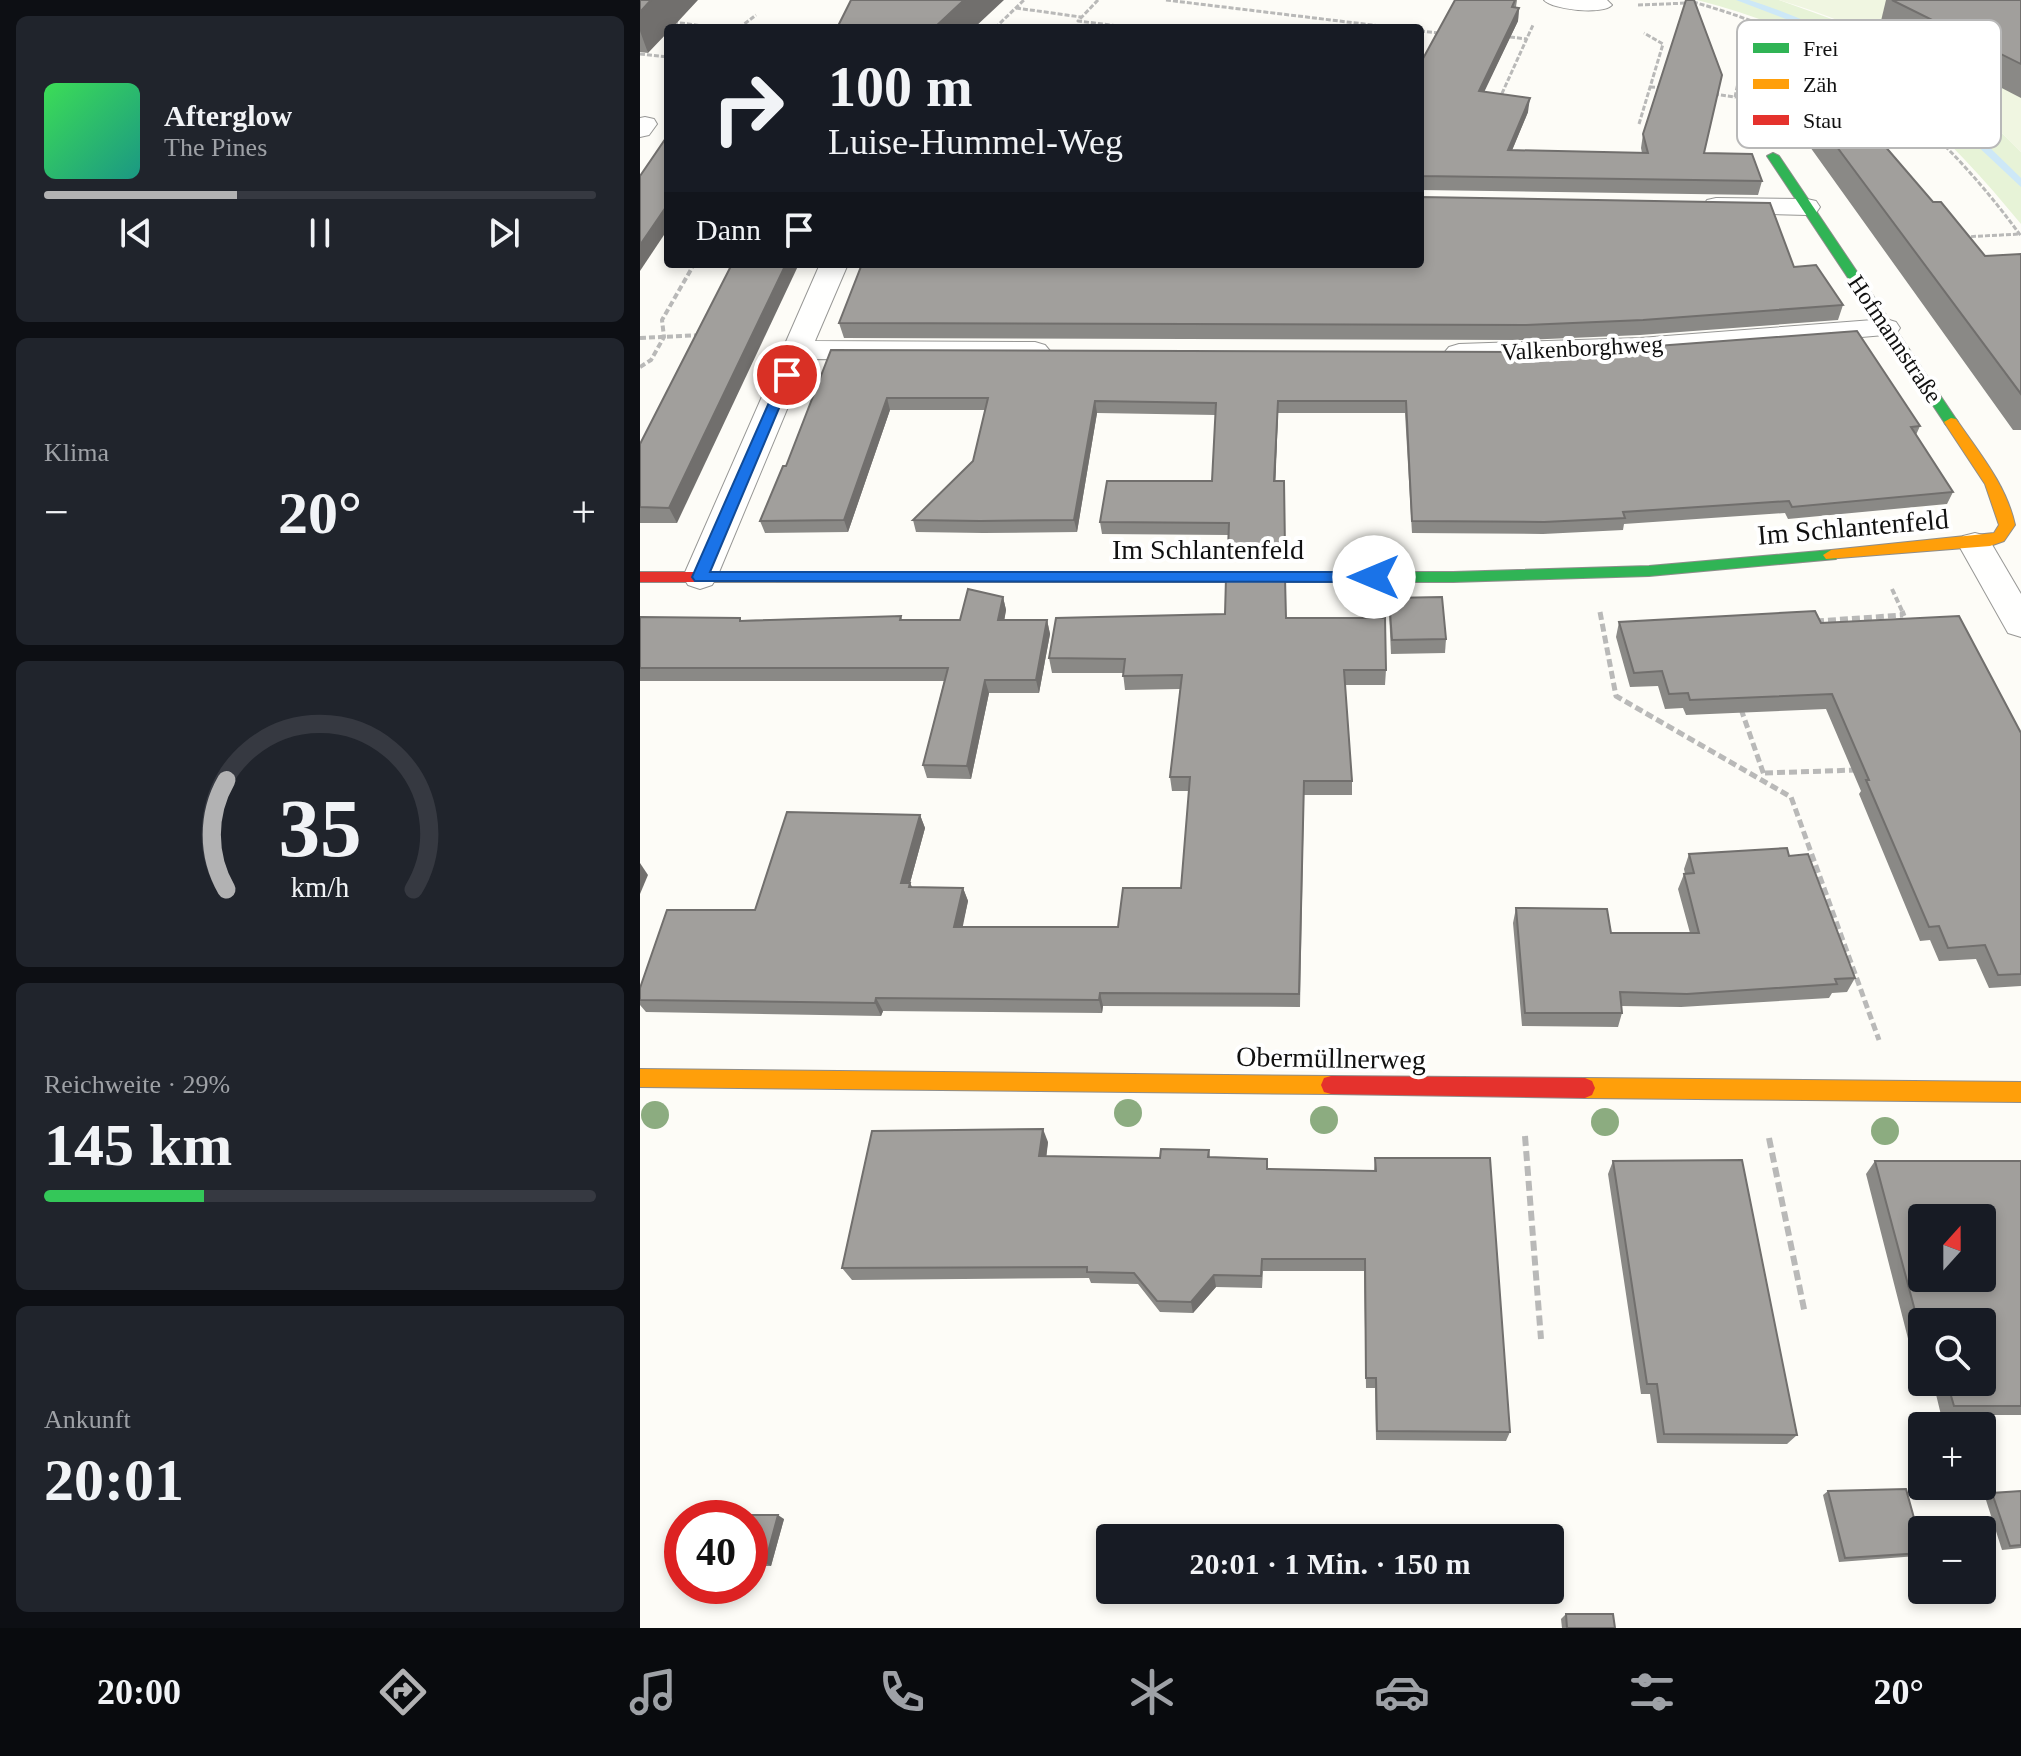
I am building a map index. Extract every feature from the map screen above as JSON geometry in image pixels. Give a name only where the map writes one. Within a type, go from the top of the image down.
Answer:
[{"type":"street","points":[[1555,0],[1601,5]]},
{"type":"street","name":"Hofmannstraße","points":[[1773,156],[1996,489],[2005,508],[2007,525]]},
{"type":"street","points":[[1694,205],[1807,207]]},
{"type":"street","points":[[700,577],[832,268]]},
{"type":"street","name":"Valkenborghweg","points":[[1429,353],[1640,347],[1886,328]]},
{"type":"street","points":[[798,350],[1068,351]]},
{"type":"street","name":"Im Schlantenfeld","points":[[640,577],[1453,577],[1659,571],[1975,544],[1999,537],[2007,525]]},
{"type":"street","points":[[1975,544],[2021,624]]},
{"type":"street","name":"Obermüllnerweg","points":[[640,1078],[2021,1092]]},
{"type":"path","points":[[999,24],[1024,0]]},
{"type":"path","points":[[1096,24],[1078,21],[1098,0]]},
{"type":"path","points":[[1166,0],[1362,24]]},
{"type":"path","points":[[1686,0],[1748,20]]},
{"type":"path","points":[[1601,5],[1697,2]]},
{"type":"path","points":[[1016,8],[1082,17]]},
{"type":"path","points":[[744,24],[756,15]]},
{"type":"path","points":[[666,21],[689,24]]},
{"type":"path","points":[[1494,112],[1535,21]]},
{"type":"path","points":[[1434,44],[1446,22]]},
{"type":"path","points":[[1424,31],[1440,33]]},
{"type":"path","points":[[1639,124],[1663,44],[1644,33]]},
{"type":"path","points":[[1510,37],[1527,39]]},
{"type":"path","points":[[640,54],[664,57]]},
{"type":"path","points":[[1650,87],[1664,88]]},
{"type":"path","points":[[1707,94],[1735,97],[1737,88]]},
{"type":"path","points":[[1490,97],[1500,98]]},
{"type":"path","points":[[1947,148],[2021,235]]},
{"type":"path","points":[[1969,248],[1961,237],[2021,235]]},
{"type":"path","points":[[640,367],[651,360],[664,337],[662,320],[692,268]]},
{"type":"path","points":[[640,338],[706,334]]},
{"type":"path","points":[[1890,584],[1909,629]]},
{"type":"path","points":[[1599,603],[1616,696],[1791,797],[1881,1047]]},
{"type":"path","points":[[1809,621],[1903,615]]},
{"type":"path","points":[[1738,701],[1765,773]]},
{"type":"path","points":[[1760,779],[1765,773],[1866,770]]},
{"type":"path","points":[[1524,1131],[1541,1339]]},
{"type":"path","points":[[1768,1134],[1805,1314]]},
{"type":"green space","points":[[1697,0],[1779,0],[1834,20],[1759,20]]},
{"type":"green space","points":[[1779,0],[2021,0],[2021,152],[2001,132],[2001,20],[1836,20]]},
{"type":"green space","points":[[2001,132],[2021,152],[2021,224],[1953,148],[2001,148]]},
{"type":"building","points":[[640,0],[651,0],[640,12]]},
{"type":"building","points":[[851,0],[964,0],[938,24],[839,24]]},
{"type":"building","points":[[1455,0],[1515,0],[1512,7],[1519,8],[1479,91],[1530,98],[1508,150],[1648,153],[1643,134],[1686,0],[1694,0],[1722,75],[1704,153],[1752,154],[1762,181],[1424,176],[1424,57]]},
{"type":"building","points":[[1892,0],[2021,0],[2021,64],[2001,54],[2001,20],[1932,20]]},
{"type":"building","points":[[664,141],[664,210],[640,245],[640,176]]},
{"type":"building","points":[[1838,148],[1887,148],[1933,202],[1941,202],[1985,256],[2021,254],[2021,394]]},
{"type":"building","points":[[1424,197],[1770,203],[1794,267],[1816,265],[1843,305],[1526,325],[839,323],[860,268],[1424,268]]},
{"type":"building","points":[[730,268],[784,268],[669,508],[640,507],[640,444]]},
{"type":"building","points":[[1857,331],[1920,426],[1911,427],[1953,492],[1792,507],[1789,501],[1623,512],[1625,518],[1544,522],[1412,521],[1406,401],[1278,401],[1274,481],[1284,481],[1285,549],[1228,549],[1229,523],[1100,522],[1107,481],[1212,481],[1216,403],[1095,401],[1074,520],[913,520],[973,461],[988,398],[887,398],[844,520],[760,521],[783,466],[786,466],[831,350],[1526,352],[1643,347]]},
{"type":"building","points":[[1226,578],[1285,578],[1286,618],[1385,618],[1386,670],[1344,670],[1352,781],[1304,781],[1299,994],[1100,993],[1099,1000],[876,998],[875,1003],[640,1000],[640,988],[667,910],[755,910],[787,812],[920,815],[901,883],[910,883],[909,887],[963,888],[954,927],[1118,927],[1123,888],[1181,888],[1190,777],[1170,777],[1182,675],[1123,676],[1125,659],[1049,658],[1056,618],[1225,614]]},
{"type":"building","points":[[968,589],[1003,597],[998,620],[1047,620],[1036,680],[985,680],[967,766],[923,765],[948,668],[640,668],[640,617],[740,618],[740,621],[901,616],[900,620],[960,620]]},
{"type":"building","points":[[1442,597],[1446,639],[1392,640],[1389,598]]},
{"type":"building","points":[[1815,611],[1821,623],[1959,616],[2021,733],[2021,974],[1998,975],[1985,945],[1948,948],[1939,926],[1929,927],[1832,694],[1690,700],[1688,693],[1669,694],[1662,671],[1634,673],[1619,622]]},
{"type":"building","points":[[1787,848],[1789,856],[1808,854],[1855,978],[1835,979],[1837,984],[1687,994],[1620,992],[1622,1013],[1525,1013],[1516,908],[1607,909],[1611,933],[1699,933],[1684,874],[1694,873],[1689,854]]},
{"type":"building","points":[[1043,1129],[1039,1156],[1160,1158],[1161,1149],[1209,1150],[1208,1157],[1267,1159],[1267,1169],[1376,1171],[1375,1158],[1490,1158],[1510,1432],[1377,1431],[1376,1378],[1366,1378],[1365,1259],[1262,1259],[1261,1276],[1214,1275],[1191,1302],[1157,1301],[1134,1273],[1087,1272],[1087,1267],[842,1268],[872,1131]]},
{"type":"building","points":[[1742,1160],[1797,1435],[1664,1434],[1657,1384],[1647,1384],[1613,1161]]},
{"type":"building","points":[[1875,1161],[2021,1161],[2021,1406],[1954,1406],[1951,1396],[1996,1396],[1996,1308],[1914,1308],[1910,1292],[1996,1292],[1996,1204],[1908,1204],[1908,1285]]},
{"type":"building","points":[[1906,1489],[1913,1516],[1908,1516],[1908,1554],[1845,1558],[1828,1491]]},
{"type":"building","points":[[2021,1491],[2021,1545],[2010,1546],[1994,1500],[1996,1493]]},
{"type":"building","points":[[768,1515],[778,1515],[768,1552]]},
{"type":"building","points":[[1566,1614],[1613,1614],[1615,1628],[1567,1628]]},
{"type":"waterway","points":[[1740,0],[1798,20]]},
{"type":"waterway","points":[[1985,148],[2021,184]]},
{"type":"traffic: fast","points":[[1773,156],[1951,422]]},
{"type":"traffic: fast","points":[[1115,577],[1453,577],[1649,571],[1831,555]]},
{"type":"traffic: slow","points":[[1831,555],[1990,541],[1999,537],[2007,525],[1999,497],[1951,422]]},
{"type":"traffic: slow","points":[[640,1078],[1331,1085]]},
{"type":"traffic: slow","points":[[1585,1088],[2021,1092]]},
{"type":"traffic: jam","points":[[640,577],[1115,577]]},
{"type":"traffic: jam","points":[[1331,1085],[1585,1088]]},
{"type":"route","points":[[787,375],[700,577],[1374,577]]}]
